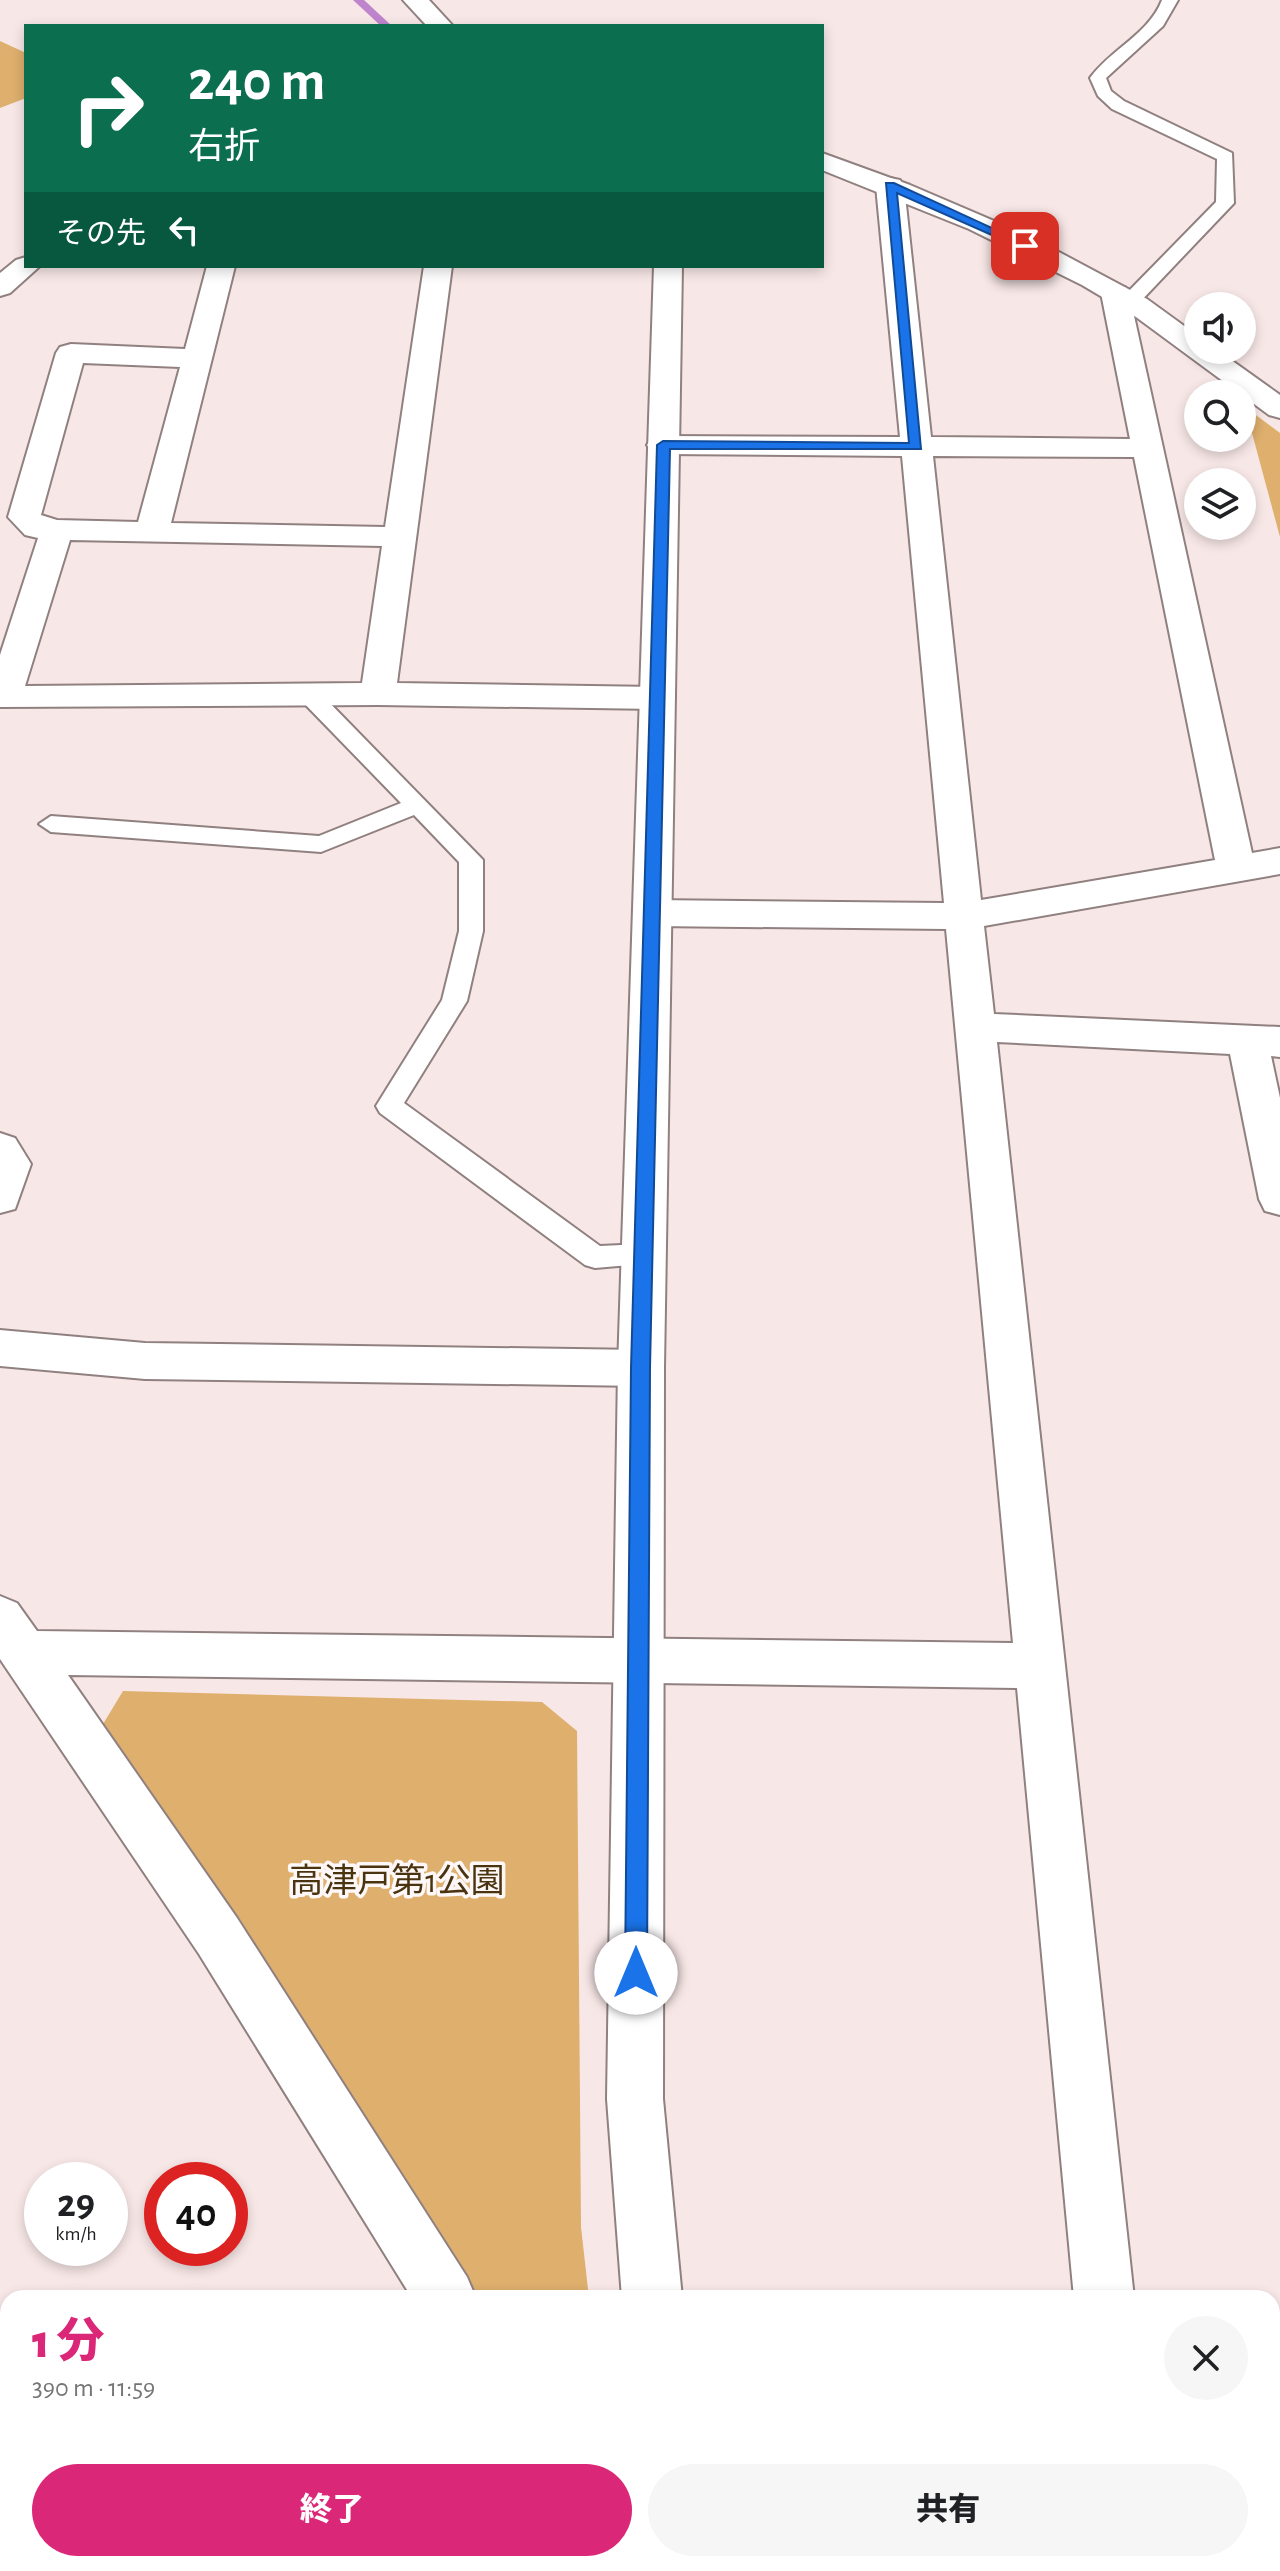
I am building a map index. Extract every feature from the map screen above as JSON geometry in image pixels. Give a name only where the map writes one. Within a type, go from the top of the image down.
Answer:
[{"type":"street","points":[[415,0],[439,24]]},
{"type":"street","points":[[824,162],[890,186],[1025,246],[1123,297],[1184,340]]},
{"type":"street","points":[[890,186],[1103,2290]]},
{"type":"street","points":[[0,287],[24,268]]},
{"type":"street","points":[[152,532],[220,268]]},
{"type":"street","points":[[378,694],[438,268]]},
{"type":"street","points":[[651,2290],[635,2099],[641,1368],[668,268]]},
{"type":"street","points":[[1123,297],[1148,448],[1236,868]]},
{"type":"street","points":[[197,359],[71,353],[24,517],[36,528],[57,530],[401,537]]},
{"type":"street","points":[[1217,364],[1280,409]]},
{"type":"street","points":[[663,445],[1148,448]]},
{"type":"street","points":[[57,530],[4,697],[378,694],[657,698]]},
{"type":"street","points":[[652,913],[964,916],[1280,861]]},
{"type":"street","points":[[975,1027],[1264,1042],[1280,1199]]},
{"type":"street","points":[[0,1149],[10,1164],[0,1197]]},
{"type":"street","points":[[0,1348],[145,1361],[641,1368]]},
{"type":"street","points":[[12,1635],[639,1658],[1040,1666]]},
{"type":"street","points":[[12,1635],[218,1936],[441,2290]]},
{"type":"lane","points":[[1123,297],[1225,203],[1226,157],[1118,105],[1104,93],[1098,78],[1107,62],[1159,21],[1170,0]]},
{"type":"lane","points":[[308,694],[471,860],[471,931],[454,1001],[389,1106],[595,1257],[643,1255]]},
{"type":"lane","points":[[51,824],[321,844],[418,805]]},
{"type":"green space","points":[[0,41],[24,52],[24,99],[0,108]]},
{"type":"green space","points":[[1256,415],[1280,433],[1280,537],[1256,448]]},
{"type":"green space","name":"高津戸第1公園","points":[[123,1691],[542,1702],[577,1731],[581,2227],[588,2290],[447,2290],[94,1739]]},
{"type":"waterway","points":[[358,0],[385,24]]},
{"type":"route","points":[[636,1973],[641,1368],[663,445],[916,447],[890,186],[1025,246]]}]
